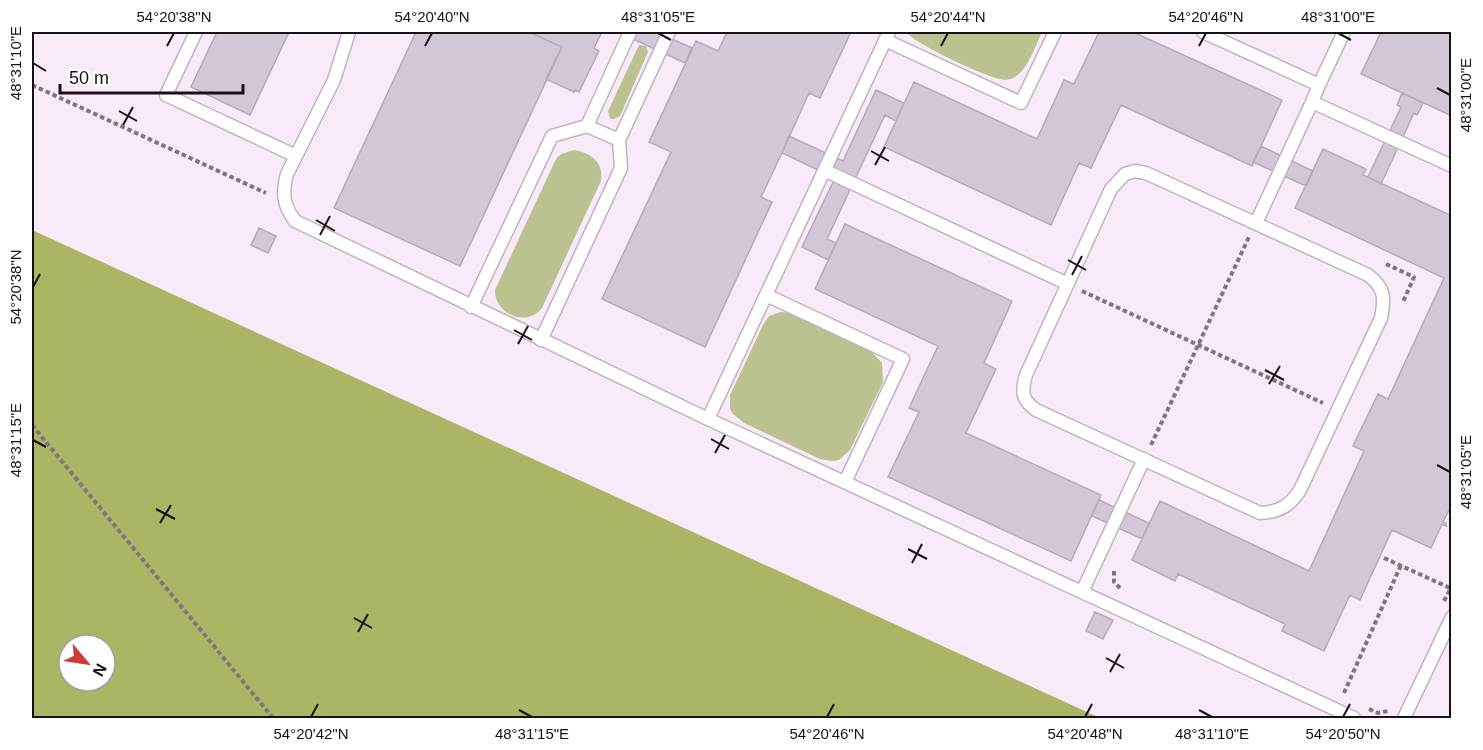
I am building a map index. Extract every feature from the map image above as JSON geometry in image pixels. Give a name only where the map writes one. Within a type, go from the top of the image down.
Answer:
[{"type":"lane","points":[[196,32],[166,95],[296,156]]},
{"type":"lane","points":[[349,32],[334,80],[285,181],[283,201],[295,221],[708,419],[1354,718]]},
{"type":"lane","points":[[587,126],[630,32]]},
{"type":"lane","points":[[541,340],[621,168],[619,140],[669,32]]},
{"type":"lane","points":[[708,419],[887,36],[1021,103],[1055,32]]},
{"type":"lane","points":[[1203,32],[1320,85]]},
{"type":"lane","points":[[1256,223],[1344,32]]},
{"type":"lane","points":[[1312,102],[1452,166]]},
{"type":"lane","points":[[471,307],[552,135],[587,126],[619,140]]},
{"type":"lane","points":[[824,170],[1068,284]]},
{"type":"lane","points":[[1135,171],[1146,172],[1256,223],[1368,275],[1377,281],[1384,302],[1381,318],[1294,500],[1274,512],[1260,513],[1036,410],[1028,404],[1023,396],[1022,387],[1026,375],[1112,189],[1125,174],[1135,171]]},
{"type":"lane","points":[[766,295],[903,359],[845,482]]},
{"type":"lane","points":[[1082,592],[1144,459]]},
{"type":"lane","points":[[1404,718],[1452,617]]},
{"type":"path","points":[[32,85],[283,201]]},
{"type":"path","points":[[1144,459],[1256,223]]},
{"type":"path","points":[[1068,284],[1337,410]]},
{"type":"path","points":[[32,425],[273,718]]},
{"type":"path","points":[[1384,558],[1450,588]]},
{"type":"path","points":[[1342,696],[1401,565]]},
{"type":"green space","points":[[906,32],[1042,32],[1023,70],[1013,78],[1005,80],[992,77],[950,59],[922,44]]},
{"type":"green space","points":[[639,45],[646,46],[648,52],[620,116],[610,119],[608,111]]},
{"type":"green space","points":[[574,150],[586,153],[595,160],[600,169],[601,181],[542,308],[536,314],[528,317],[512,316],[500,306],[495,290],[556,159],[561,154]]},
{"type":"green space","points":[[32,230],[1100,718],[32,718]]},
{"type":"green space","points":[[781,312],[788,313],[872,352],[882,363],[883,382],[850,450],[839,460],[820,459],[744,423],[730,409],[730,395],[763,325],[769,316]]},
{"type":"building","points":[[217,32],[289,32],[250,115],[191,87]]},
{"type":"building","points":[[416,32],[529,32],[562,47],[460,266],[334,208]]},
{"type":"building","points":[[529,32],[602,32],[594,48],[599,51],[579,92],[575,90],[574,92],[546,79],[562,47]]},
{"type":"building","points":[[618,32],[656,32],[692,48],[685,63]]},
{"type":"building","points":[[727,32],[851,32],[820,98],[809,93],[761,197],[772,202],[705,347],[602,299],[671,152],[649,142],[696,41],[718,51]]},
{"type":"building","points":[[1099,32],[1133,32],[1282,100],[1252,166],[1121,105],[1091,168],[1079,163],[1051,225],[884,147],[914,82],[1037,139],[1064,80],[1074,84]]},
{"type":"building","points":[[1381,32],[1452,32],[1452,116],[1361,74]]},
{"type":"building","points":[[876,90],[904,103],[896,121],[885,115],[827,239],[836,243],[828,260],[802,247],[835,178],[782,153],[789,136],[843,161]]},
{"type":"building","points":[[1402,93],[1423,103],[1417,115],[1414,113],[1381,184],[1368,177],[1401,107],[1397,105]]},
{"type":"building","points":[[1261,146],[1313,171],[1306,186],[1253,162]]},
{"type":"building","points":[[1323,149],[1366,169],[1363,175],[1452,216],[1452,504],[1443,522],[1446,526],[1442,524],[1431,548],[1392,530],[1360,600],[1350,595],[1324,651],[1282,631],[1285,624],[1178,574],[1175,581],[1132,560],[1160,501],[1309,571],[1364,451],[1353,446],[1378,394],[1388,399],[1444,278],[1295,208]]},
{"type":"building","points":[[845,224],[1012,301],[984,363],[996,369],[966,433],[1101,495],[1071,561],[888,477],[919,412],[909,408],[938,346],[815,289]]},
{"type":"building","points":[[259,228],[276,236],[268,253],[251,245]]},
{"type":"building","points":[[1099,500],[1149,523],[1142,539],[1092,516]]},
{"type":"building","points":[[1095,612],[1113,620],[1103,639],[1086,631]]}]
